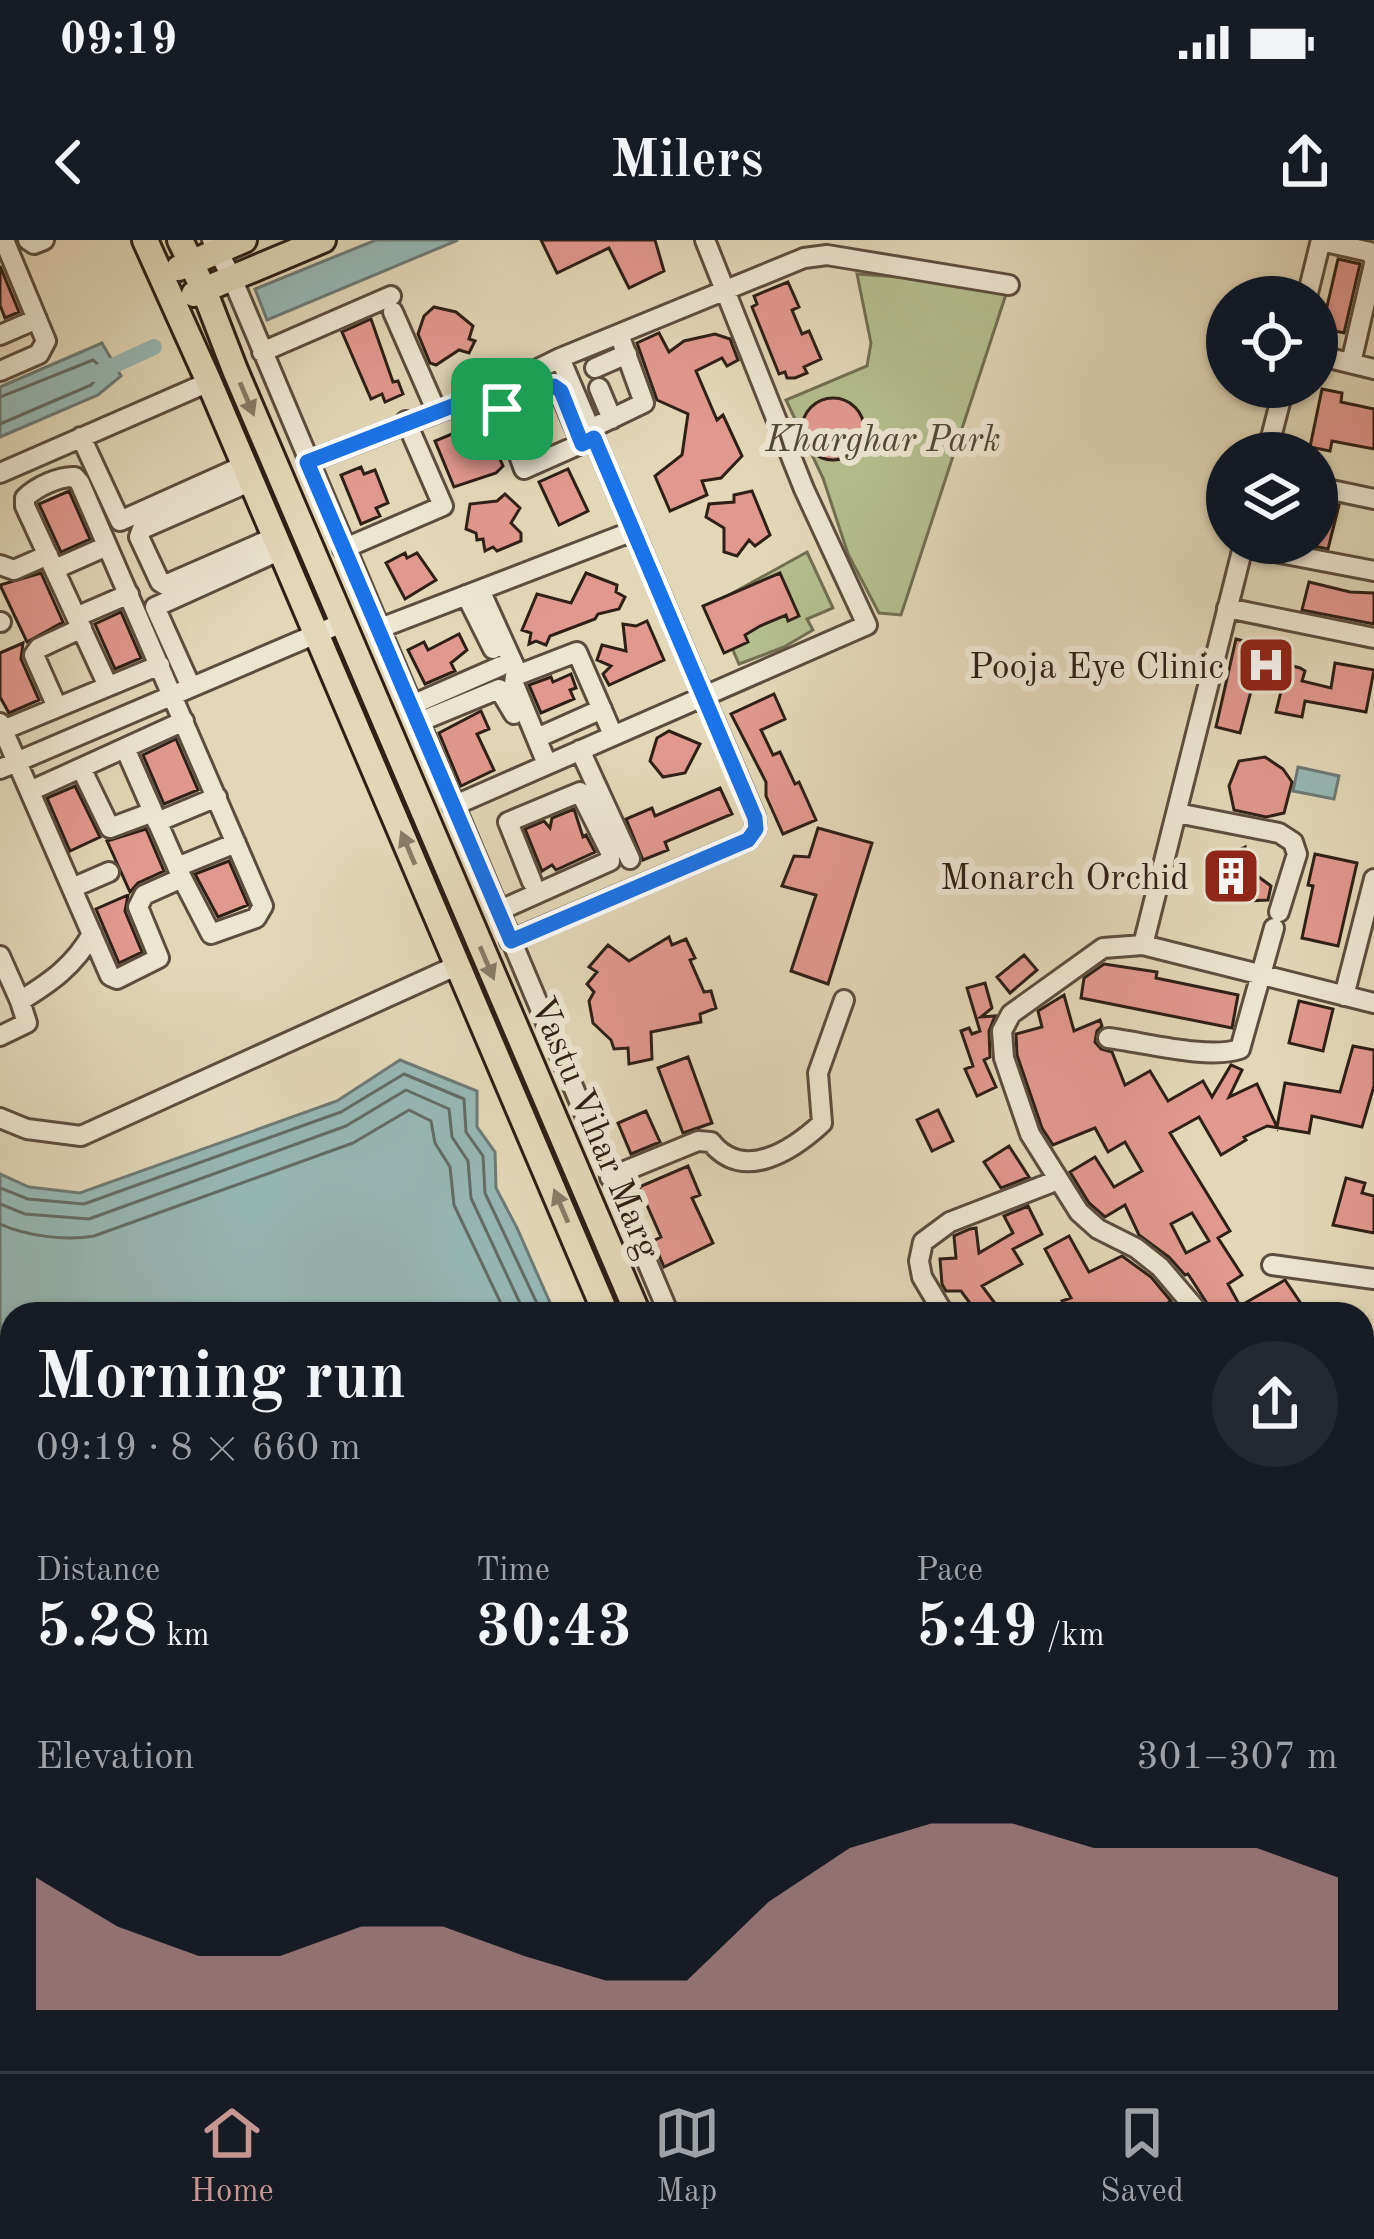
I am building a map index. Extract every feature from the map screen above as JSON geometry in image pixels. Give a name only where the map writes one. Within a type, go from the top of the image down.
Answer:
[{"type":"main road","name":"Vastu Vihar Marg","points":[[145,240],[601,1302]]},
{"type":"main road","points":[[161,276],[184,252],[244,240]]},
{"type":"main road","points":[[175,302],[323,240]]},
{"type":"main road","name":"Vastu Vihar Marg","points":[[184,252],[633,1302]]},
{"type":"street","points":[[0,371],[45,348],[4,240]]},
{"type":"street","points":[[28,240],[34,244],[44,240]]},
{"type":"street","points":[[453,806],[867,625],[804,489],[705,240]]},
{"type":"street","points":[[1312,276],[1321,241],[1370,252],[1374,261],[1351,363]]},
{"type":"street","points":[[214,246],[232,278],[664,1302]]},
{"type":"street","points":[[498,399],[560,358],[804,258],[827,255],[1009,285]]},
{"type":"street","points":[[262,352],[392,304],[436,410]]},
{"type":"street","points":[[2,329],[37,319]]},
{"type":"street","points":[[498,399],[524,469],[588,437],[644,403],[620,334]]},
{"type":"street","points":[[595,368],[627,354]]},
{"type":"street","points":[[560,358],[588,437]]},
{"type":"street","points":[[1338,360],[1373,365]]},
{"type":"street","points":[[0,472],[209,382]]},
{"type":"street","points":[[307,462],[436,410],[558,387],[634,531],[756,829],[748,840],[511,941]]},
{"type":"street","points":[[599,388],[612,419]]},
{"type":"street","points":[[344,549],[443,506],[406,421]]},
{"type":"street","points":[[81,437],[120,521],[248,473]]},
{"type":"street","points":[[248,473],[142,529],[139,537],[165,585],[278,543]]},
{"type":"street","points":[[108,686],[25,498],[65,476],[80,483],[160,664],[182,691]]},
{"type":"street","points":[[1338,492],[1374,500]]},
{"type":"street","points":[[378,628],[634,531]]},
{"type":"street","points":[[125,748],[211,934],[256,918],[263,906],[184,721],[182,691],[155,607],[278,543]]},
{"type":"street","points":[[0,565],[14,570],[107,546]]},
{"type":"street","points":[[1338,563],[1374,571]]},
{"type":"street","points":[[1143,946],[1239,564]]},
{"type":"street","points":[[415,713],[503,661],[473,592]]},
{"type":"street","points":[[57,707],[34,655],[129,594]]},
{"type":"street","points":[[1227,608],[1374,638]]},
{"type":"street","points":[[9,765],[342,623]]},
{"type":"street","points":[[543,766],[515,676],[575,651],[613,735]]},
{"type":"street","points":[[160,664],[2,726],[9,765],[30,791],[113,979],[157,962],[159,954],[137,907],[138,899],[236,843]]},
{"type":"street","points":[[415,713],[499,689],[543,766]]},
{"type":"street","points":[[537,738],[602,709]]},
{"type":"street","points":[[30,791],[184,721]]},
{"type":"street","points":[[580,750],[630,859]]},
{"type":"street","points":[[81,768],[110,828],[217,797]]},
{"type":"street","points":[[498,910],[610,861],[610,852],[580,793],[508,822],[532,882]]},
{"type":"street","points":[[1108,1038],[1229,1053],[1245,1042],[1259,974],[1297,854],[1293,842],[1279,833],[1177,813]]},
{"type":"street","points":[[72,888],[109,872]]},
{"type":"street","points":[[1344,996],[1374,879]]},
{"type":"street","points":[[20,1001],[57,979],[92,934]]},
{"type":"street","points":[[1190,1302],[1160,1267],[1088,1221],[1058,1180],[1030,1134],[1004,1058],[1002,1030],[1011,1014],[1103,948],[1143,946],[1374,1004]]},
{"type":"street","points":[[0,956],[27,1023],[0,1036]]},
{"type":"street","points":[[0,1118],[27,1129],[81,1136],[458,965]]},
{"type":"street","points":[[610,1177],[698,1141],[711,1142],[722,1155],[742,1162],[795,1148],[822,1123],[818,1072],[844,1000]]},
{"type":"street","points":[[937,1302],[922,1277],[923,1242],[950,1222],[1058,1180]]},
{"type":"street","points":[[1272,1264],[1374,1280]]},
{"type":"green space","name":"Kharghar Park","points":[[857,274],[1009,285],[901,615],[879,613],[848,554],[823,478],[786,400],[867,366],[871,343]]},
{"type":"green space","points":[[807,552],[833,608],[807,619],[813,630],[739,664],[713,604]]},
{"type":"water","points":[[376,240],[458,240],[267,320],[255,289]]},
{"type":"water","points":[[102,343],[121,376],[98,395],[0,437],[0,387]]},
{"type":"water","points":[[1298,767],[1339,776],[1334,799],[1293,791]]},
{"type":"water","points":[[400,1060],[477,1091],[477,1127],[495,1152],[496,1188],[550,1302],[0,1302],[0,1174],[29,1187],[80,1193],[337,1101]]},
{"type":"building","points":[[541,240],[655,240],[664,271],[629,288],[609,248],[557,273]]},
{"type":"building","points":[[1338,259],[1360,264],[1344,333],[1338,332],[1338,276],[1334,276]]},
{"type":"building","points":[[0,266],[19,312],[5,318],[0,305]]},
{"type":"building","points":[[788,282],[799,307],[792,310],[802,334],[809,331],[821,359],[795,378],[779,374],[752,307],[757,304],[754,296]]},
{"type":"building","points":[[434,307],[456,312],[473,326],[469,339],[475,341],[469,353],[459,350],[436,365],[430,363],[418,334],[424,316]]},
{"type":"building","points":[[371,319],[393,382],[398,381],[403,394],[385,402],[382,394],[371,399],[342,332]]},
{"type":"building","points":[[659,333],[669,352],[684,341],[715,334],[730,339],[738,360],[727,366],[722,358],[696,371],[717,420],[723,415],[742,456],[721,478],[702,481],[707,495],[670,511],[655,476],[682,455],[688,414],[657,400],[637,343]]},
{"type":"building","points":[[1338,392],[1341,402],[1374,409],[1374,449],[1338,442],[1338,432],[1313,432],[1318,408],[1338,408]]},
{"type":"building","points":[[833,398],[855,407],[864,429],[855,451],[833,460],[811,451],[802,429],[811,407]]},
{"type":"building","points":[[483,421],[503,466],[496,473],[454,487],[435,441]]},
{"type":"building","points":[[361,467],[364,474],[375,470],[388,503],[376,508],[380,516],[361,524],[341,475]]},
{"type":"building","points":[[568,469],[588,511],[559,525],[539,482]]},
{"type":"building","points":[[69,491],[90,539],[61,552],[39,504]]},
{"type":"building","points":[[752,491],[770,535],[755,546],[749,540],[737,556],[724,552],[724,528],[706,517],[709,504],[734,502],[734,495]]},
{"type":"building","points":[[505,494],[520,508],[511,523],[521,533],[521,541],[485,551],[483,539],[477,540],[476,533],[466,529],[470,504],[497,501]]},
{"type":"building","points":[[405,553],[407,558],[417,553],[436,580],[405,599],[386,563]]},
{"type":"building","points":[[41,573],[63,622],[27,642],[0,585]]},
{"type":"building","points":[[586,573],[617,585],[616,592],[625,597],[619,609],[550,636],[546,645],[529,644],[531,633],[522,630],[537,594],[571,603]]},
{"type":"building","points":[[780,573],[799,616],[788,621],[786,615],[760,626],[745,635],[748,642],[724,653],[703,606]]},
{"type":"building","points":[[1309,582],[1374,593],[1374,624],[1302,610]]},
{"type":"building","points":[[121,612],[141,658],[115,669],[95,624]]},
{"type":"building","points":[[647,621],[664,660],[609,685],[603,674],[611,666],[597,660],[602,645],[626,651],[623,624]]},
{"type":"building","points":[[459,634],[467,650],[451,663],[455,671],[425,684],[408,650],[424,642],[428,650]]},
{"type":"building","points":[[1236,639],[1277,650],[1274,661],[1305,671],[1302,681],[1331,688],[1335,663],[1374,670],[1366,712],[1305,701],[1302,717],[1276,712],[1284,679],[1256,672],[1240,733],[1216,727]]},
{"type":"building","points":[[23,643],[21,659],[39,700],[9,713],[0,697],[0,653]]},
{"type":"building","points":[[571,674],[574,699],[541,713],[529,685]]},
{"type":"building","points":[[774,694],[785,719],[761,730],[773,755],[780,752],[795,784],[799,782],[816,820],[783,834],[766,796],[766,782],[731,714]]},
{"type":"building","points":[[481,711],[489,729],[477,734],[494,770],[461,786],[439,733]]},
{"type":"building","points":[[669,731],[700,744],[685,773],[663,777],[650,761],[657,738]]},
{"type":"building","points":[[176,739],[198,790],[164,804],[143,755]]},
{"type":"building","points":[[1265,757],[1292,782],[1284,813],[1266,817],[1234,810],[1229,786],[1239,761]]},
{"type":"building","points":[[75,786],[100,837],[70,851],[47,798]]},
{"type":"building","points":[[720,788],[732,814],[665,842],[668,850],[643,860],[626,819],[652,808],[655,816]]},
{"type":"building","points":[[574,809],[583,837],[595,852],[556,870],[552,865],[542,871],[525,829],[544,821],[550,828],[552,818]]},
{"type":"building","points":[[818,828],[872,843],[828,984],[791,971],[816,895],[782,886],[794,856],[809,857]]},
{"type":"building","points":[[146,829],[164,871],[130,892],[107,841]]},
{"type":"building","name":"Monarch Orchid","points":[[1245,847],[1245,867],[1271,886],[1268,900],[1222,902],[1205,866]]},
{"type":"building","points":[[1315,854],[1357,863],[1338,946],[1302,938]]},
{"type":"building","points":[[229,861],[248,905],[218,917],[195,874]]},
{"type":"building","points":[[128,895],[125,911],[142,952],[119,963],[96,909]]},
{"type":"building","points":[[669,937],[672,945],[686,939],[695,958],[690,960],[704,992],[711,991],[716,1008],[700,1014],[701,1022],[651,1032],[652,1059],[629,1064],[628,1048],[614,1049],[593,1023],[589,1001],[594,992],[587,984],[597,972],[589,967],[608,945],[629,961]]},
{"type":"building","points":[[1024,955],[1037,970],[1010,993],[997,977]]},
{"type":"building","points":[[1104,964],[1157,972],[1156,978],[1238,995],[1232,1028],[1081,998],[1084,978]]},
{"type":"building","points":[[985,983],[992,1008],[981,1017],[995,1016],[989,1031],[990,1057],[984,1060],[996,1087],[977,1096],[965,1069],[973,1066],[961,1031],[980,1031],[967,988]]},
{"type":"building","points":[[1064,995],[1074,1031],[1100,1020],[1095,1042],[1112,1052],[1125,1085],[1150,1071],[1168,1101],[1203,1081],[1212,1097],[1231,1065],[1242,1070],[1229,1097],[1257,1084],[1277,1127],[1285,1083],[1340,1092],[1353,1046],[1374,1050],[1374,1086],[1362,1127],[1312,1116],[1309,1133],[1267,1126],[1221,1155],[1199,1117],[1170,1133],[1230,1231],[1218,1238],[1242,1275],[1228,1284],[1238,1302],[1206,1302],[1188,1274],[1139,1235],[1125,1205],[1105,1217],[1089,1203],[1070,1172],[1095,1157],[1114,1187],[1142,1171],[1125,1142],[1108,1152],[1095,1128],[1053,1145],[1042,1128],[1017,1055],[1016,1034],[1042,1027],[1038,1011]],"holes":[[[1192,1213],[1209,1241],[1186,1253],[1171,1224]]]},
{"type":"building","points":[[1299,1001],[1333,1009],[1323,1051],[1289,1043]]},
{"type":"building","points":[[688,1057],[712,1123],[683,1133],[658,1068]]},
{"type":"building","points":[[938,1110],[953,1141],[932,1151],[917,1120]]},
{"type":"building","points":[[646,1111],[660,1142],[631,1154],[618,1123]]},
{"type":"building","points":[[1009,1146],[1029,1177],[1001,1188],[984,1162]]},
{"type":"building","points":[[688,1166],[700,1195],[692,1198],[713,1243],[664,1267],[653,1241],[661,1237],[639,1187]]},
{"type":"building","points":[[1346,1178],[1365,1183],[1362,1193],[1374,1196],[1374,1233],[1333,1225]]},
{"type":"building","points":[[1028,1206],[1042,1234],[1013,1249],[1022,1264],[982,1286],[994,1302],[969,1302],[961,1291],[946,1291],[940,1259],[956,1258],[954,1236],[976,1228],[979,1253],[1013,1233],[1004,1216]]},
{"type":"building","points":[[1069,1236],[1089,1272],[1122,1256],[1151,1277],[1171,1301],[1062,1302],[1071,1298],[1045,1249]]},
{"type":"building","points":[[1285,1280],[1300,1302],[1247,1302]]},
{"type":"waterway","points":[[95,374],[154,347]]},
{"type":"place","name":"Pooja Eye Clinic","points":[[1266,665]]},
{"type":"place","name":"Monarch Orchid","points":[[1231,876]]},
{"type":"route","points":[[558,387],[582,444],[594,438],[756,829],[748,840],[511,941],[307,462],[494,390],[502,409],[558,387]]}]
